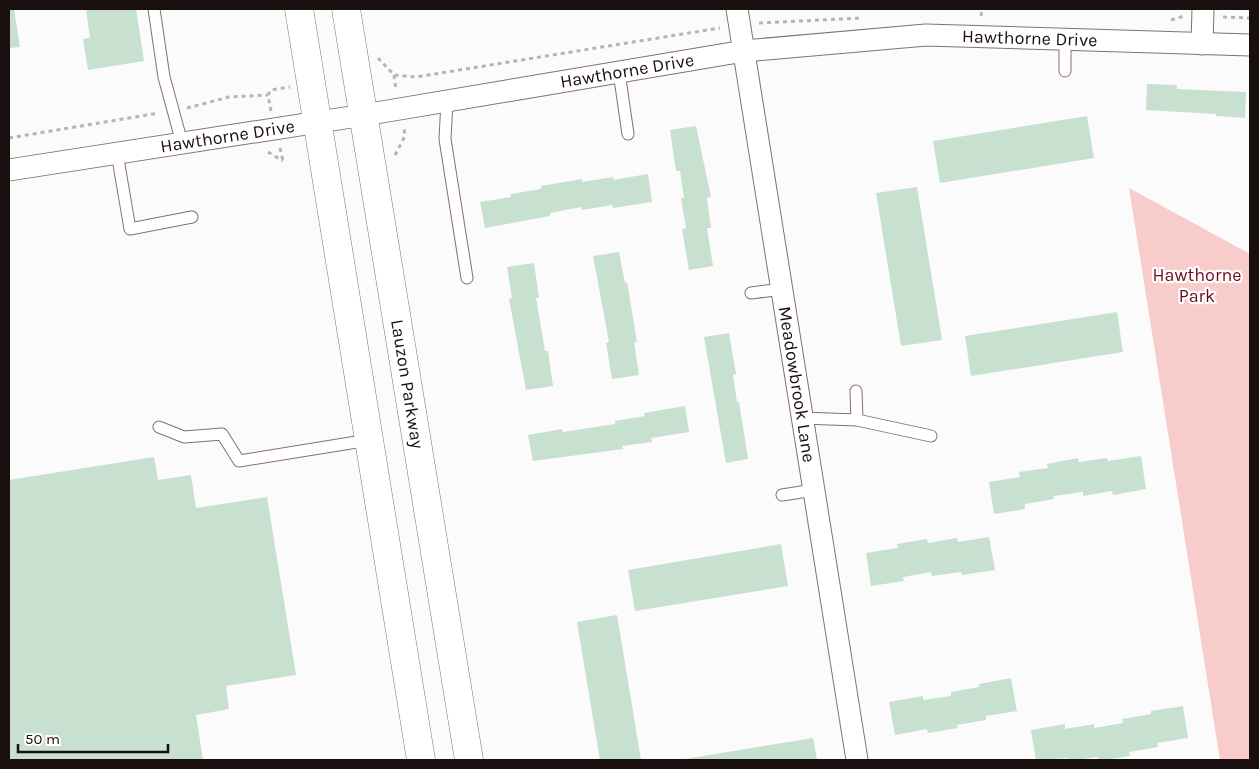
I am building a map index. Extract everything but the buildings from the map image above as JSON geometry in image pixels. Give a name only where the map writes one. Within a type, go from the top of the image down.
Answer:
[{"type":"main road","points":[[299,9],[421,760]]},
{"type":"main road","name":"Lauzon Parkway","points":[[346,9],[469,760]]},
{"type":"street","name":"Meadowbrook Lane","points":[[737,9],[857,760]]},
{"type":"street","points":[[1202,44],[1203,9]]},
{"type":"street","name":"Hawthorne Drive","points":[[9,170],[364,115],[744,51],[926,35],[1250,45]]},
{"type":"lane","points":[[154,9],[164,77],[182,142]]},
{"type":"lane","points":[[1065,40],[1065,72]]},
{"type":"lane","points":[[619,72],[628,134]]},
{"type":"lane","points":[[447,101],[445,139],[467,278]]},
{"type":"lane","points":[[117,153],[130,229],[192,218]]},
{"type":"lane","points":[[751,293],[782,289]]},
{"type":"lane","points":[[856,390],[857,420]]},
{"type":"lane","points":[[802,418],[857,420],[931,436]]},
{"type":"lane","points":[[159,427],[184,437],[222,434],[239,461],[369,440]]},
{"type":"lane","points":[[782,495],[814,490]]},
{"type":"path","points":[[981,16],[982,9]]},
{"type":"path","points":[[1226,17],[1250,18]]},
{"type":"path","points":[[389,70],[394,75],[416,77],[719,28]]},
{"type":"path","points":[[9,138],[200,106],[229,97],[268,96],[271,90]]},
{"type":"green space","name":"Hawthorne Park","points":[[1129,188],[1250,254],[1250,760],[1220,760]]}]
